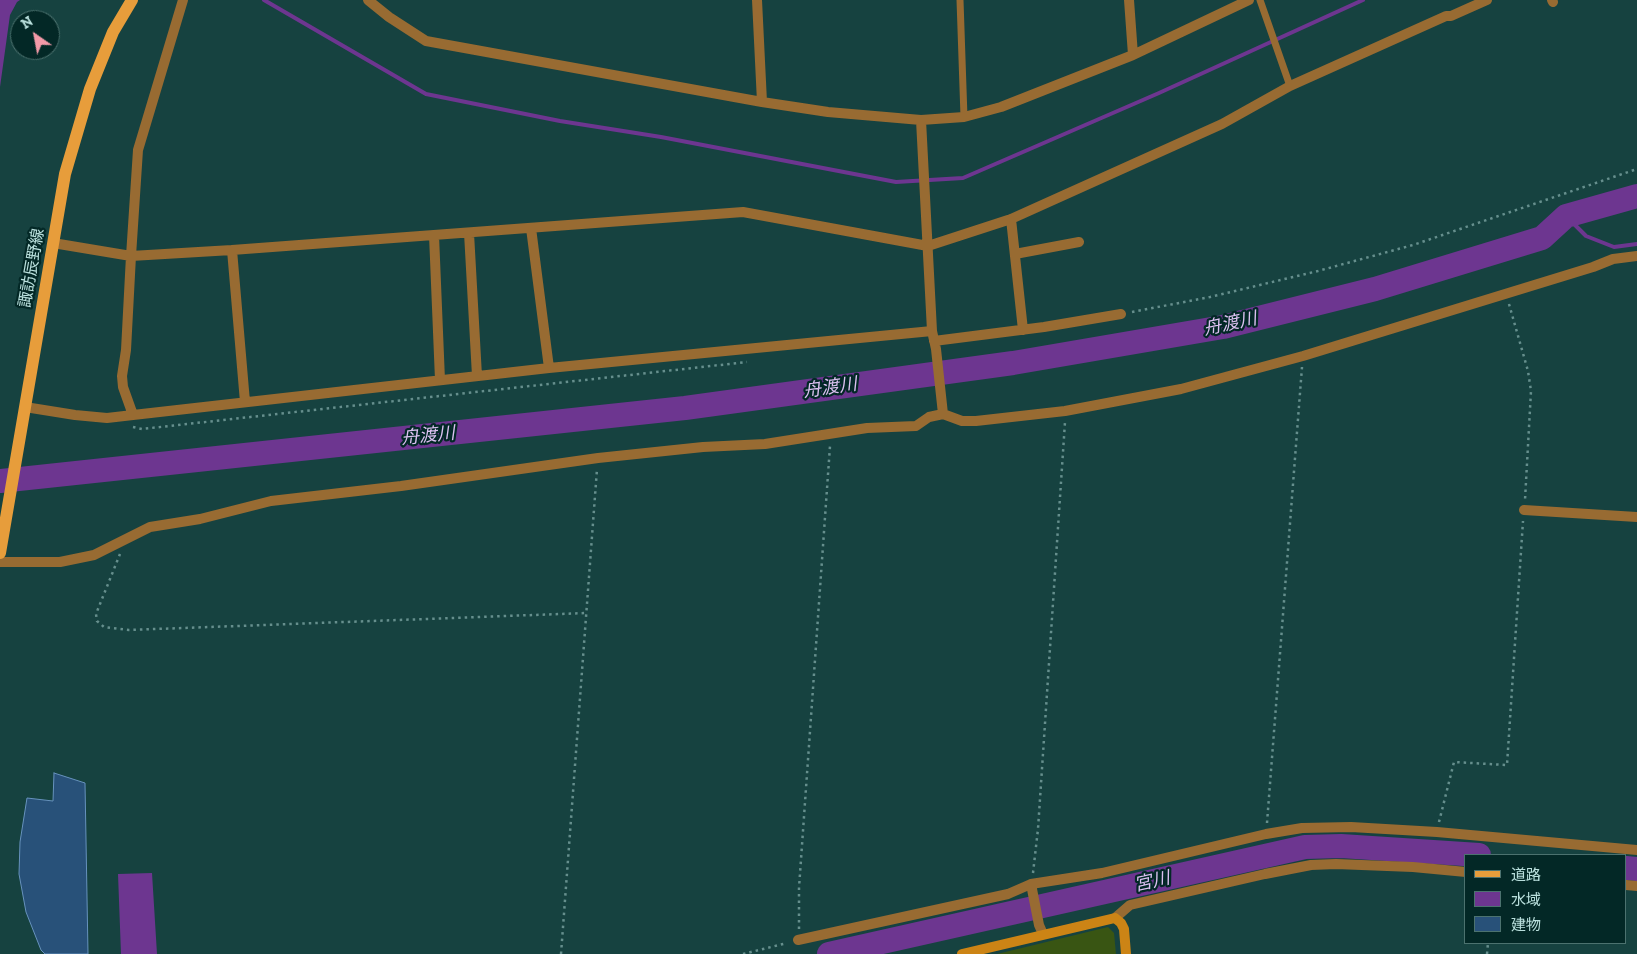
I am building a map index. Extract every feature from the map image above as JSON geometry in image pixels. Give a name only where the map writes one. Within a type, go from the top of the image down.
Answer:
[{"type":"main road","name":"諏訪辰野線","points":[[1,548],[65,174],[90,89],[113,32],[132,0]]},
{"type":"street","points":[[133,415],[123,387],[122,376],[126,350],[138,150],[183,0]]},
{"type":"street","points":[[368,0],[389,17],[426,41],[762,102],[828,112],[921,120],[964,117],[1001,107],[1134,55],[1249,0]]},
{"type":"street","points":[[757,0],[762,102]]},
{"type":"street","points":[[1129,0],[1134,55]]},
{"type":"street","points":[[53,243],[131,256],[743,212],[928,246],[1010,219],[1222,124],[1290,86],[1446,16],[1451,16],[1487,0]]},
{"type":"street","points":[[921,120],[934,340],[942,410]]},
{"type":"street","points":[[1010,219],[1023,330]]},
{"type":"street","points":[[531,228],[549,368]]},
{"type":"street","points":[[469,233],[477,376]]},
{"type":"street","points":[[434,235],[440,380]]},
{"type":"street","points":[[1014,254],[1079,242]]},
{"type":"street","points":[[232,250],[245,402]]},
{"type":"street","points":[[942,410],[962,420],[976,421],[1065,411],[1181,389],[1303,356],[1506,292],[1593,267],[1612,259],[1637,256]]},
{"type":"street","points":[[25,407],[75,416],[107,418],[549,368],[934,340],[1023,330],[1121,314]]},
{"type":"street","points":[[0,562],[60,562],[94,555],[150,527],[200,520],[271,501],[401,486],[598,458],[703,447],[765,444],[867,428],[916,426],[942,410]]},
{"type":"street","points":[[1524,510],[1637,517]]},
{"type":"street","points":[[798,940],[1102,873],[1266,834],[1302,828],[1351,827],[1436,832],[1637,850]]},
{"type":"street","points":[[962,954],[1041,930],[1115,918],[1130,905],[1312,865],[1336,864],[1404,867],[1464,872]]},
{"type":"street","points":[[1032,887],[1041,930]]},
{"type":"street","points":[[1115,918],[1124,929],[1126,954]]},
{"type":"lane","points":[[960,0],[964,117]]},
{"type":"lane","points":[[1260,0],[1290,86]]},
{"type":"path","points":[[1121,314],[1210,297],[1318,271],[1413,245],[1637,169]]},
{"type":"path","points":[[1436,832],[1454,762],[1507,765],[1531,391],[1528,372],[1506,292]]},
{"type":"path","points":[[1266,834],[1303,356]]},
{"type":"path","points":[[133,427],[142,429],[756,361]]},
{"type":"path","points":[[1032,887],[1038,829],[1065,411]]},
{"type":"path","points":[[743,954],[798,940],[799,888],[831,434]]},
{"type":"path","points":[[561,954],[598,458]]},
{"type":"path","points":[[126,540],[96,614],[98,621],[104,627],[129,630],[587,613]]},
{"type":"green space","points":[[1108,927],[1114,933],[1116,954],[997,954]]},
{"type":"water","points":[[0,0],[20,0],[13,10],[10,10],[0,87]]},
{"type":"water","points":[[152,873],[157,954],[121,954],[118,874]]},
{"type":"building","points":[[54,773],[85,783],[88,954],[45,954],[41,950],[26,912],[19,874],[20,842],[27,798],[53,801]]},
{"type":"waterway","points":[[264,0],[426,94],[560,121],[661,137],[896,182],[963,178],[1159,93],[1363,0]]},
{"type":"waterway","name":"舟渡川","points":[[0,481],[685,408],[1013,363],[1223,327],[1375,289],[1542,238],[1566,216],[1637,196]]},
{"type":"waterway","points":[[1566,216],[1586,236],[1614,247],[1637,244]]},
{"type":"waterway","name":"宮川","points":[[829,954],[1305,847],[1341,846],[1464,854]]},
{"type":"waterway","name":"宮川","points":[[1627,868],[1637,869]]}]
